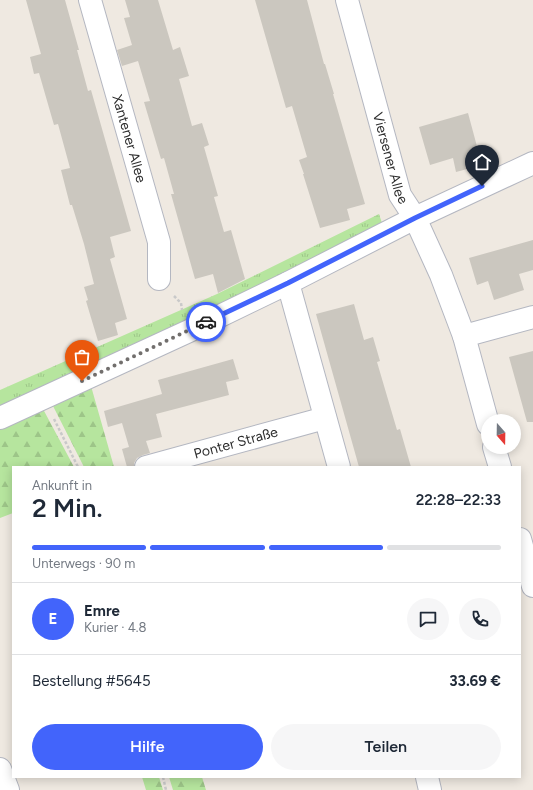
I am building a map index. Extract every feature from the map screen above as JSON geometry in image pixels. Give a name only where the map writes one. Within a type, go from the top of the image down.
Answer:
[{"type":"street","name":"Xantener Allee","points":[[90,0],[158,242],[159,279]]},
{"type":"street","name":"Viersener Allee","points":[[347,0],[400,195],[415,218],[441,275],[464,336],[485,414]]},
{"type":"street","points":[[0,418],[189,331],[288,283],[415,218],[533,163]]},
{"type":"street","points":[[288,283],[340,466]]},
{"type":"street","points":[[464,336],[533,317]]},
{"type":"street","name":"Ponter Straße","points":[[150,466],[325,418]]},
{"type":"street","points":[[496,454],[500,466]]},
{"type":"street","points":[[526,551],[533,586]]},
{"type":"street","points":[[0,769],[8,790]]},
{"type":"street","points":[[427,778],[430,790]]},
{"type":"path","points":[[159,279],[180,303],[189,331]]},
{"type":"path","points":[[42,399],[78,466]]},
{"type":"path","points":[[164,778],[166,790]]},
{"type":"green space","points":[[379,214],[383,226],[0,410],[0,390],[217,294]]},
{"type":"green space","points":[[91,386],[114,466],[83,466],[53,406]]},
{"type":"green space","points":[[43,409],[73,466],[12,466],[12,513],[0,518],[0,427]]},
{"type":"green space","points":[[142,778],[159,778],[163,790],[146,790]]},
{"type":"green space","points":[[169,778],[202,778],[206,790],[173,790]]},
{"type":"building","points":[[26,0],[65,0],[79,50],[77,50],[88,91],[91,90],[131,231],[110,237],[115,257],[110,259],[127,319],[115,323],[118,335],[98,341],[86,301],[88,300],[84,287],[94,284],[84,244],[72,205],[70,205],[61,170],[70,168],[58,124],[54,125],[39,73],[34,74],[30,57],[41,54]]},
{"type":"building","points":[[125,0],[158,0],[173,50],[180,47],[189,76],[179,79],[192,126],[202,123],[209,145],[204,147],[218,196],[214,197],[224,232],[231,230],[245,279],[218,293],[213,274],[195,279],[171,194],[174,194],[164,158],[161,159],[144,102],[150,101],[138,61],[122,66],[117,50],[132,45],[124,18],[130,17]]},
{"type":"building","points":[[255,0],[307,0],[365,204],[347,209],[350,220],[320,228],[299,160],[307,157],[292,106],[286,108]]},
{"type":"building","points":[[468,113],[482,165],[456,172],[453,158],[430,165],[419,127]]},
{"type":"building","points":[[533,240],[533,270],[519,274],[524,290],[494,300],[488,281],[477,285],[469,258]]},
{"type":"building","points":[[354,304],[364,340],[373,337],[380,361],[377,362],[397,430],[400,429],[411,466],[359,466],[316,314]]},
{"type":"building","points":[[533,351],[533,422],[527,422],[509,357]]},
{"type":"building","points":[[233,359],[239,379],[226,382],[229,395],[156,414],[162,437],[146,441],[150,453],[137,458],[134,466],[127,466],[122,449],[129,447],[122,423],[108,427],[104,411],[162,394],[158,380]]},
{"type":"way so far","points":[[82,381],[206,322]]},
{"type":"route","points":[[206,322],[288,283],[415,218],[482,186]]}]
